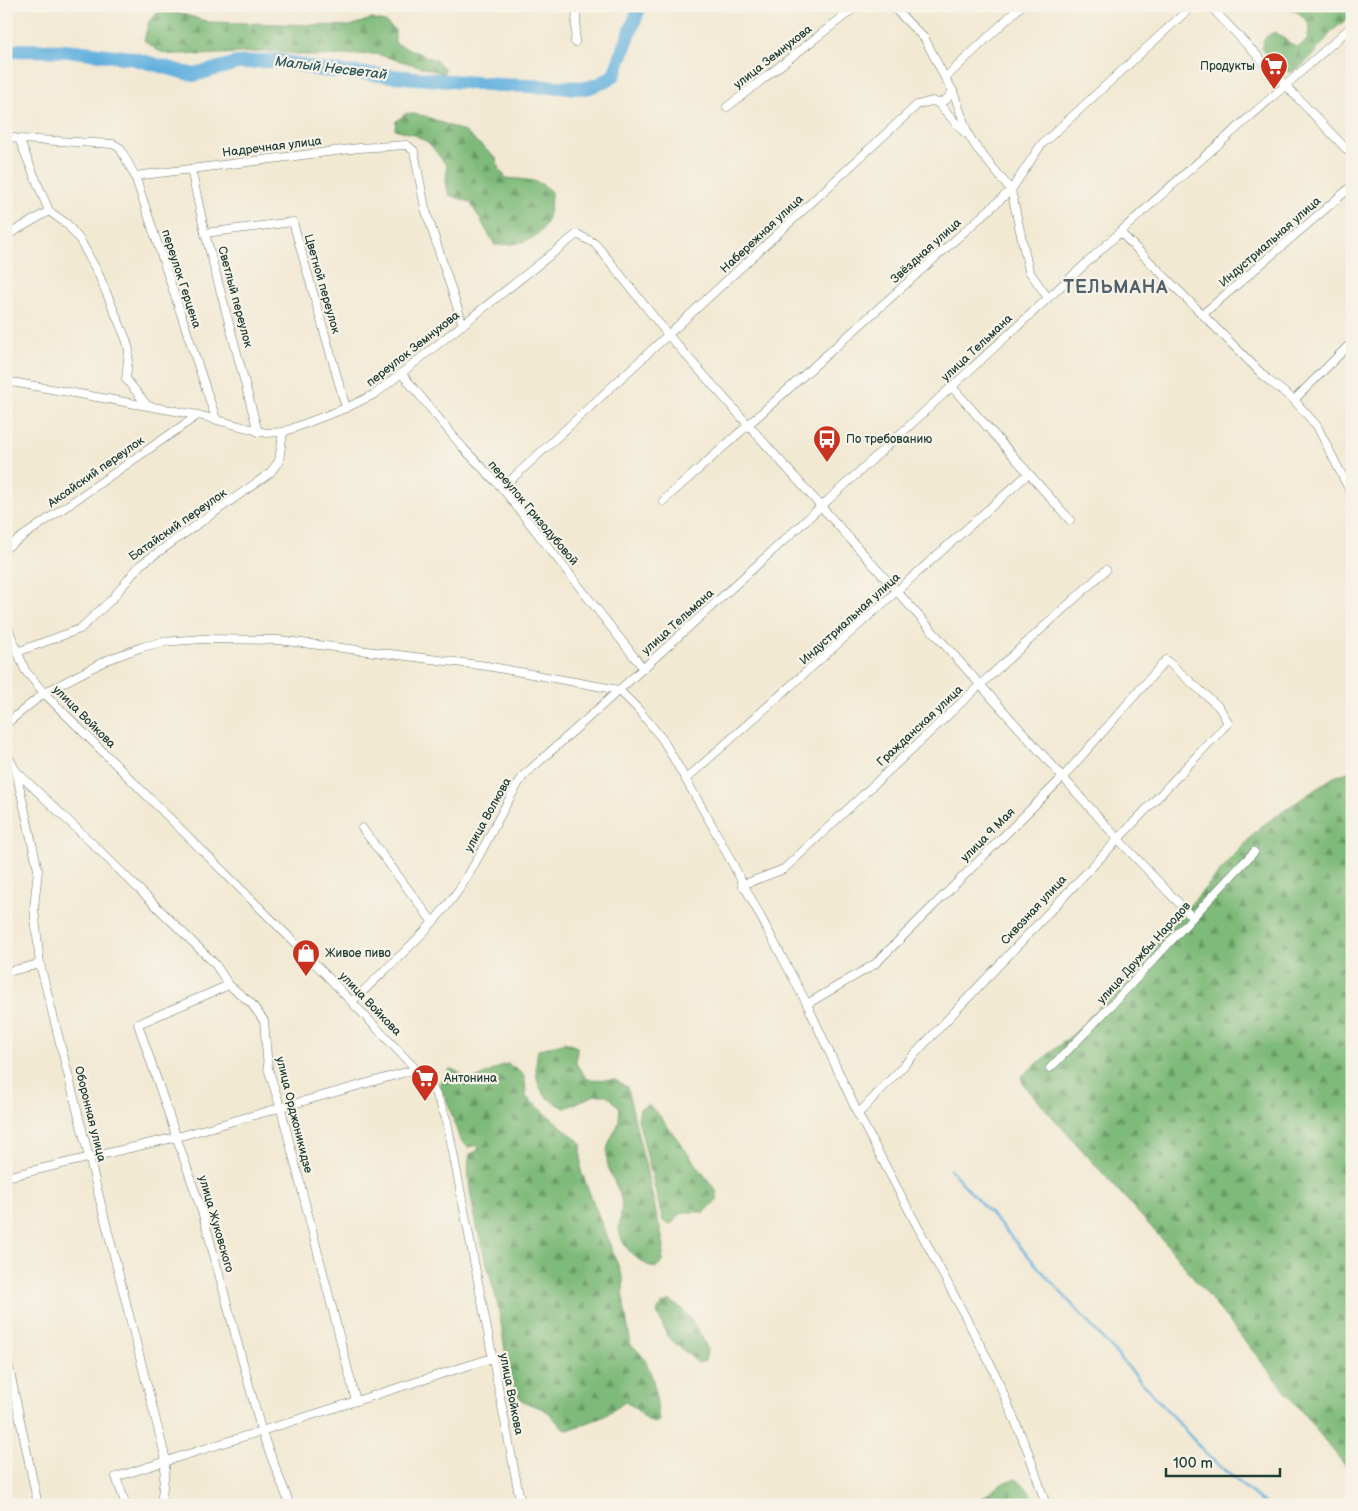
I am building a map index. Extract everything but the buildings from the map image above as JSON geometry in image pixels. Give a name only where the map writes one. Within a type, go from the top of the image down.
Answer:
[{"type":"street","points":[[574,42],[577,6]]},
{"type":"street","name":"улица Земнухова","points":[[727,107],[857,6]]},
{"type":"street","points":[[892,6],[925,39],[953,91],[968,134],[976,146]]},
{"type":"street","points":[[945,78],[1021,6]]},
{"type":"street","name":"Звёздная улица","points":[[663,501],[1011,190],[1041,145],[1192,6]]},
{"type":"street","points":[[1210,6],[1352,156]]},
{"type":"street","name":"улица Тельмана","points":[[619,690],[1120,232],[1352,26]]},
{"type":"street","name":"Набережная улица","points":[[502,488],[669,336],[917,105],[932,101],[938,103],[946,100],[953,91]]},
{"type":"street","points":[[938,103],[954,118],[1011,190],[1029,271],[1048,298]]},
{"type":"street","points":[[6,136],[19,139],[49,211],[74,232],[98,273],[129,350],[126,379],[147,405]]},
{"type":"street","name":"переулок Герцена","points":[[19,139],[105,142],[120,148],[135,176],[216,419]]},
{"type":"street","name":"Надречная улица","points":[[135,176],[359,148],[402,145],[412,148],[425,208],[463,325]]},
{"type":"street","name":"Светлый переулок","points":[[191,168],[258,432]]},
{"type":"street","name":"Индустриальная улица","points":[[1203,314],[1352,186]]},
{"type":"street","points":[[6,236],[49,211]]},
{"type":"street","name":"Цветной переулок","points":[[206,233],[293,222],[346,408]]},
{"type":"street","points":[[1120,232],[1268,380],[1294,400],[1317,426],[1351,490]]},
{"type":"street","name":"переулок Земнухова","points":[[6,381],[198,415],[258,432],[283,432],[346,408],[375,394],[577,234],[594,243],[669,336]]},
{"type":"street","points":[[669,336],[1063,778],[1191,916]]},
{"type":"street","points":[[1294,400],[1352,342]]},
{"type":"street","name":"переулок Гризодубовой","points":[[402,374],[464,449],[502,488],[643,668]]},
{"type":"street","points":[[952,387],[1070,520]]},
{"type":"street","name":"Аксайский переулок","points":[[6,548],[198,415]]},
{"type":"street","name":"Батайский переулок","points":[[16,652],[80,629],[112,599],[140,564],[270,473],[279,461],[283,432]]},
{"type":"street","name":"Индустриальная улица","points":[[686,779],[1028,474]]},
{"type":"street","name":"Гражданская улица","points":[[742,885],[784,869],[1106,570]]},
{"type":"street","name":"улица Войкова","points":[[6,623],[16,652],[30,678],[352,1002],[431,1085],[447,1121],[521,1505]]},
{"type":"street","points":[[6,724],[44,693],[108,660],[142,647],[162,642],[202,638],[278,640],[468,663],[619,690],[638,709],[663,740],[686,779],[807,1004],[858,1114],[993,1369],[1029,1454],[1046,1505]]},
{"type":"street","name":"улица 9 Мая","points":[[807,1004],[875,964],[1063,778],[1166,660],[1220,707],[1228,723]]},
{"type":"street","name":"улица Волкова","points":[[352,1002],[432,921],[461,886],[510,795],[524,774],[619,690]]},
{"type":"street","name":"Сквозная улица","points":[[858,1114],[1117,838],[1228,723]]},
{"type":"street","name":"улица Орджоникидзе","points":[[6,752],[16,771],[215,964],[229,985],[251,1004],[264,1021],[268,1068],[281,1109],[356,1401]]},
{"type":"street","name":"Оборонная улица","points":[[16,771],[38,870],[34,908],[40,964],[166,1460]]},
{"type":"street","points":[[362,828],[432,921]]},
{"type":"street","name":"улица Дружбы Народов","points":[[1050,1068],[1083,1036],[1191,916],[1254,852]]},
{"type":"street","points":[[6,972],[40,964]]},
{"type":"street","name":"улица Жуковского","points":[[229,985],[138,1024],[213,1250],[262,1433],[290,1505]]},
{"type":"street","points":[[6,1177],[177,1137],[417,1069]]},
{"type":"street","points":[[6,1353],[38,1505]]},
{"type":"street","points":[[126,1505],[116,1478],[166,1460],[262,1433],[492,1358]]},
{"type":"street","points":[[161,1505],[166,1460]]},
{"type":"green space","points":[[1271,6],[1352,6],[1352,15],[1333,30],[1304,63],[1293,71],[1288,72],[1277,66],[1262,49],[1264,40],[1275,32],[1297,48],[1307,41],[1310,26],[1294,10]]},
{"type":"green space","points":[[162,8],[209,22],[350,26],[371,19],[385,22],[395,30],[395,43],[435,60],[445,69],[443,73],[376,54],[312,56],[275,51],[200,55],[166,54],[144,40],[149,21]]},
{"type":"green space","points":[[407,113],[425,116],[465,132],[496,158],[499,169],[506,178],[531,180],[546,187],[551,192],[548,218],[538,234],[521,242],[495,245],[470,202],[449,195],[446,183],[447,166],[429,143],[415,135],[395,129],[396,121]]},
{"type":"green space","points":[[1352,771],[1352,1474],[1169,1247],[1023,1084],[1022,1076],[1078,1030],[1259,828],[1335,776]]},
{"type":"green space","points":[[565,1042],[577,1047],[576,1064],[587,1079],[615,1080],[627,1087],[664,1246],[662,1262],[655,1268],[636,1258],[622,1240],[620,1233],[621,1199],[608,1167],[607,1151],[619,1123],[620,1108],[607,1095],[595,1095],[565,1108],[548,1098],[539,1085],[536,1069],[538,1050]]},
{"type":"green space","points":[[507,1064],[514,1067],[524,1076],[526,1097],[581,1143],[581,1171],[623,1278],[624,1306],[631,1345],[645,1360],[649,1369],[655,1389],[659,1421],[654,1423],[646,1419],[633,1406],[625,1402],[603,1417],[568,1430],[542,1408],[521,1399],[514,1386],[508,1365],[499,1311],[473,1208],[468,1169],[470,1154],[478,1151],[477,1145],[468,1147],[460,1140],[447,1100],[439,1086],[450,1069],[472,1079]]},
{"type":"green space","points":[[648,1105],[659,1115],[717,1192],[717,1200],[705,1212],[683,1212],[670,1225],[663,1221],[638,1119],[640,1109]]},
{"type":"green space","points":[[670,1301],[681,1309],[701,1336],[707,1349],[705,1361],[698,1363],[667,1336],[657,1312],[661,1305]]},
{"type":"green space","points":[[1015,1479],[1026,1487],[1040,1505],[976,1504],[976,1501],[1000,1485]]},
{"type":"waterway","name":"Малый Несветай","points":[[6,53],[20,50],[75,51],[131,58],[194,75],[237,63],[279,60],[320,70],[499,85],[587,88],[604,82],[614,75],[640,6]]},
{"type":"waterway","points":[[950,1169],[1210,1458],[1266,1505]]},
{"type":"place","name":"Продукты","points":[[1274,90]]},
{"type":"place","name":"По требованию","points":[[827,463]]},
{"type":"place","name":"Живое пиво","points":[[306,977]]},
{"type":"place","name":"Антонина","points":[[425,1102]]},
{"type":"district","name":"ТЕЛЬМАНА","points":[[1116,287]]}]
